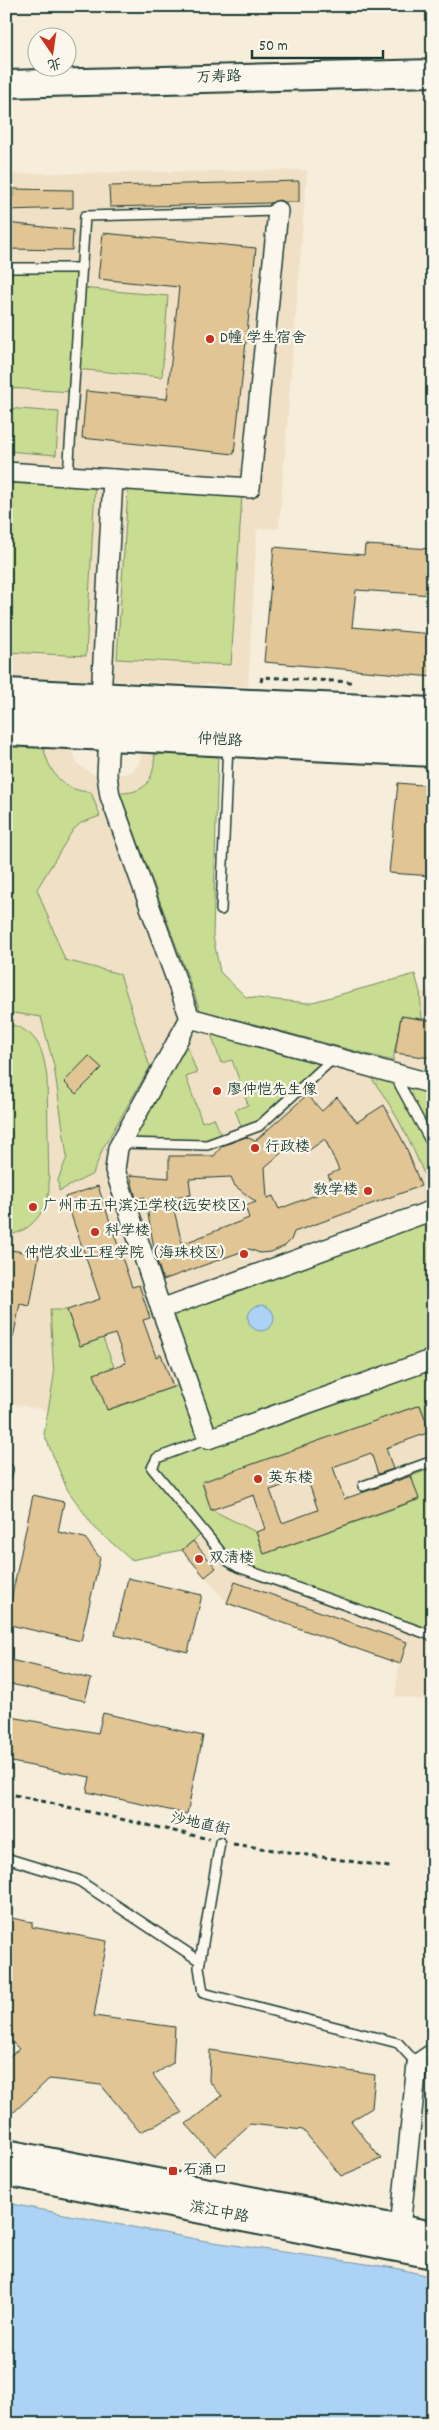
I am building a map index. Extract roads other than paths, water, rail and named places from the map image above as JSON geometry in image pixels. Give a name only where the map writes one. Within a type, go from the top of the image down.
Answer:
[{"type":"highway","points":[[6,708],[433,731]]},
{"type":"main road","name":"万寿路","points":[[6,84],[433,73]]},
{"type":"main road","points":[[6,692],[433,711]]},
{"type":"main road","name":"仲恺路","points":[[6,732],[433,753]]},
{"type":"main road","name":"滨江中路","points":[[6,2153],[433,2235]]},
{"type":"main road","name":"滨江中路","points":[[6,2172],[433,2255]]},
{"type":"street","points":[[6,472],[250,488],[278,211]]},
{"type":"street","points":[[101,697],[113,479]]},
{"type":"street","points":[[109,736],[107,775],[110,796],[190,1018],[121,1143],[115,1160],[118,1182],[208,1439],[433,1359]]},
{"type":"street","points":[[190,1018],[336,1056],[433,1084]]},
{"type":"street","points":[[161,1309],[433,1210]]},
{"type":"street","points":[[400,2228],[418,2064],[433,2053]]},
{"type":"lane","points":[[68,476],[85,216],[278,211]]},
{"type":"lane","points":[[6,268],[82,268]]},
{"type":"lane","points":[[220,910],[228,742]]},
{"type":"lane","points":[[121,1143],[207,1145],[259,1126],[336,1056]]},
{"type":"lane","points":[[394,1072],[433,1146]]},
{"type":"lane","points":[[208,1439],[157,1458],[152,1468],[228,1561],[238,1567],[433,1636]]},
{"type":"lane","points":[[363,1486],[433,1461]]},
{"type":"lane","points":[[220,1842],[200,1961],[203,1993],[398,2043],[418,2064]]},
{"type":"lane","points":[[6,1858],[78,1880],[200,1961]]},
{"type":"water","points":[[261,1305],[270,1309],[274,1318],[270,1327],[261,1331],[252,1327],[248,1318],[252,1309]]},
{"type":"water","points":[[6,2203],[206,2241],[395,2268],[433,2277],[433,2424],[6,2424]]},
{"type":"place","name":"D幢 学生宿舍","points":[[210,339]]},
{"type":"place","name":"廖仲恺先生像","points":[[217,1091]]},
{"type":"place","name":"行政楼","points":[[255,1148]]},
{"type":"place","name":"教学楼","points":[[368,1191]]},
{"type":"place","name":"广州市五中滨江学校(远安校区)","points":[[33,1207]]},
{"type":"place","name":"科学楼","points":[[95,1232]]},
{"type":"place","name":"仲恺农业工程学院（海珠校区）","points":[[244,1254]]},
{"type":"place","name":"英东楼","points":[[258,1479]]},
{"type":"place","name":"双清楼","points":[[199,1559]]},
{"type":"place","name":"石涌口","points":[[173,2171]]}]
